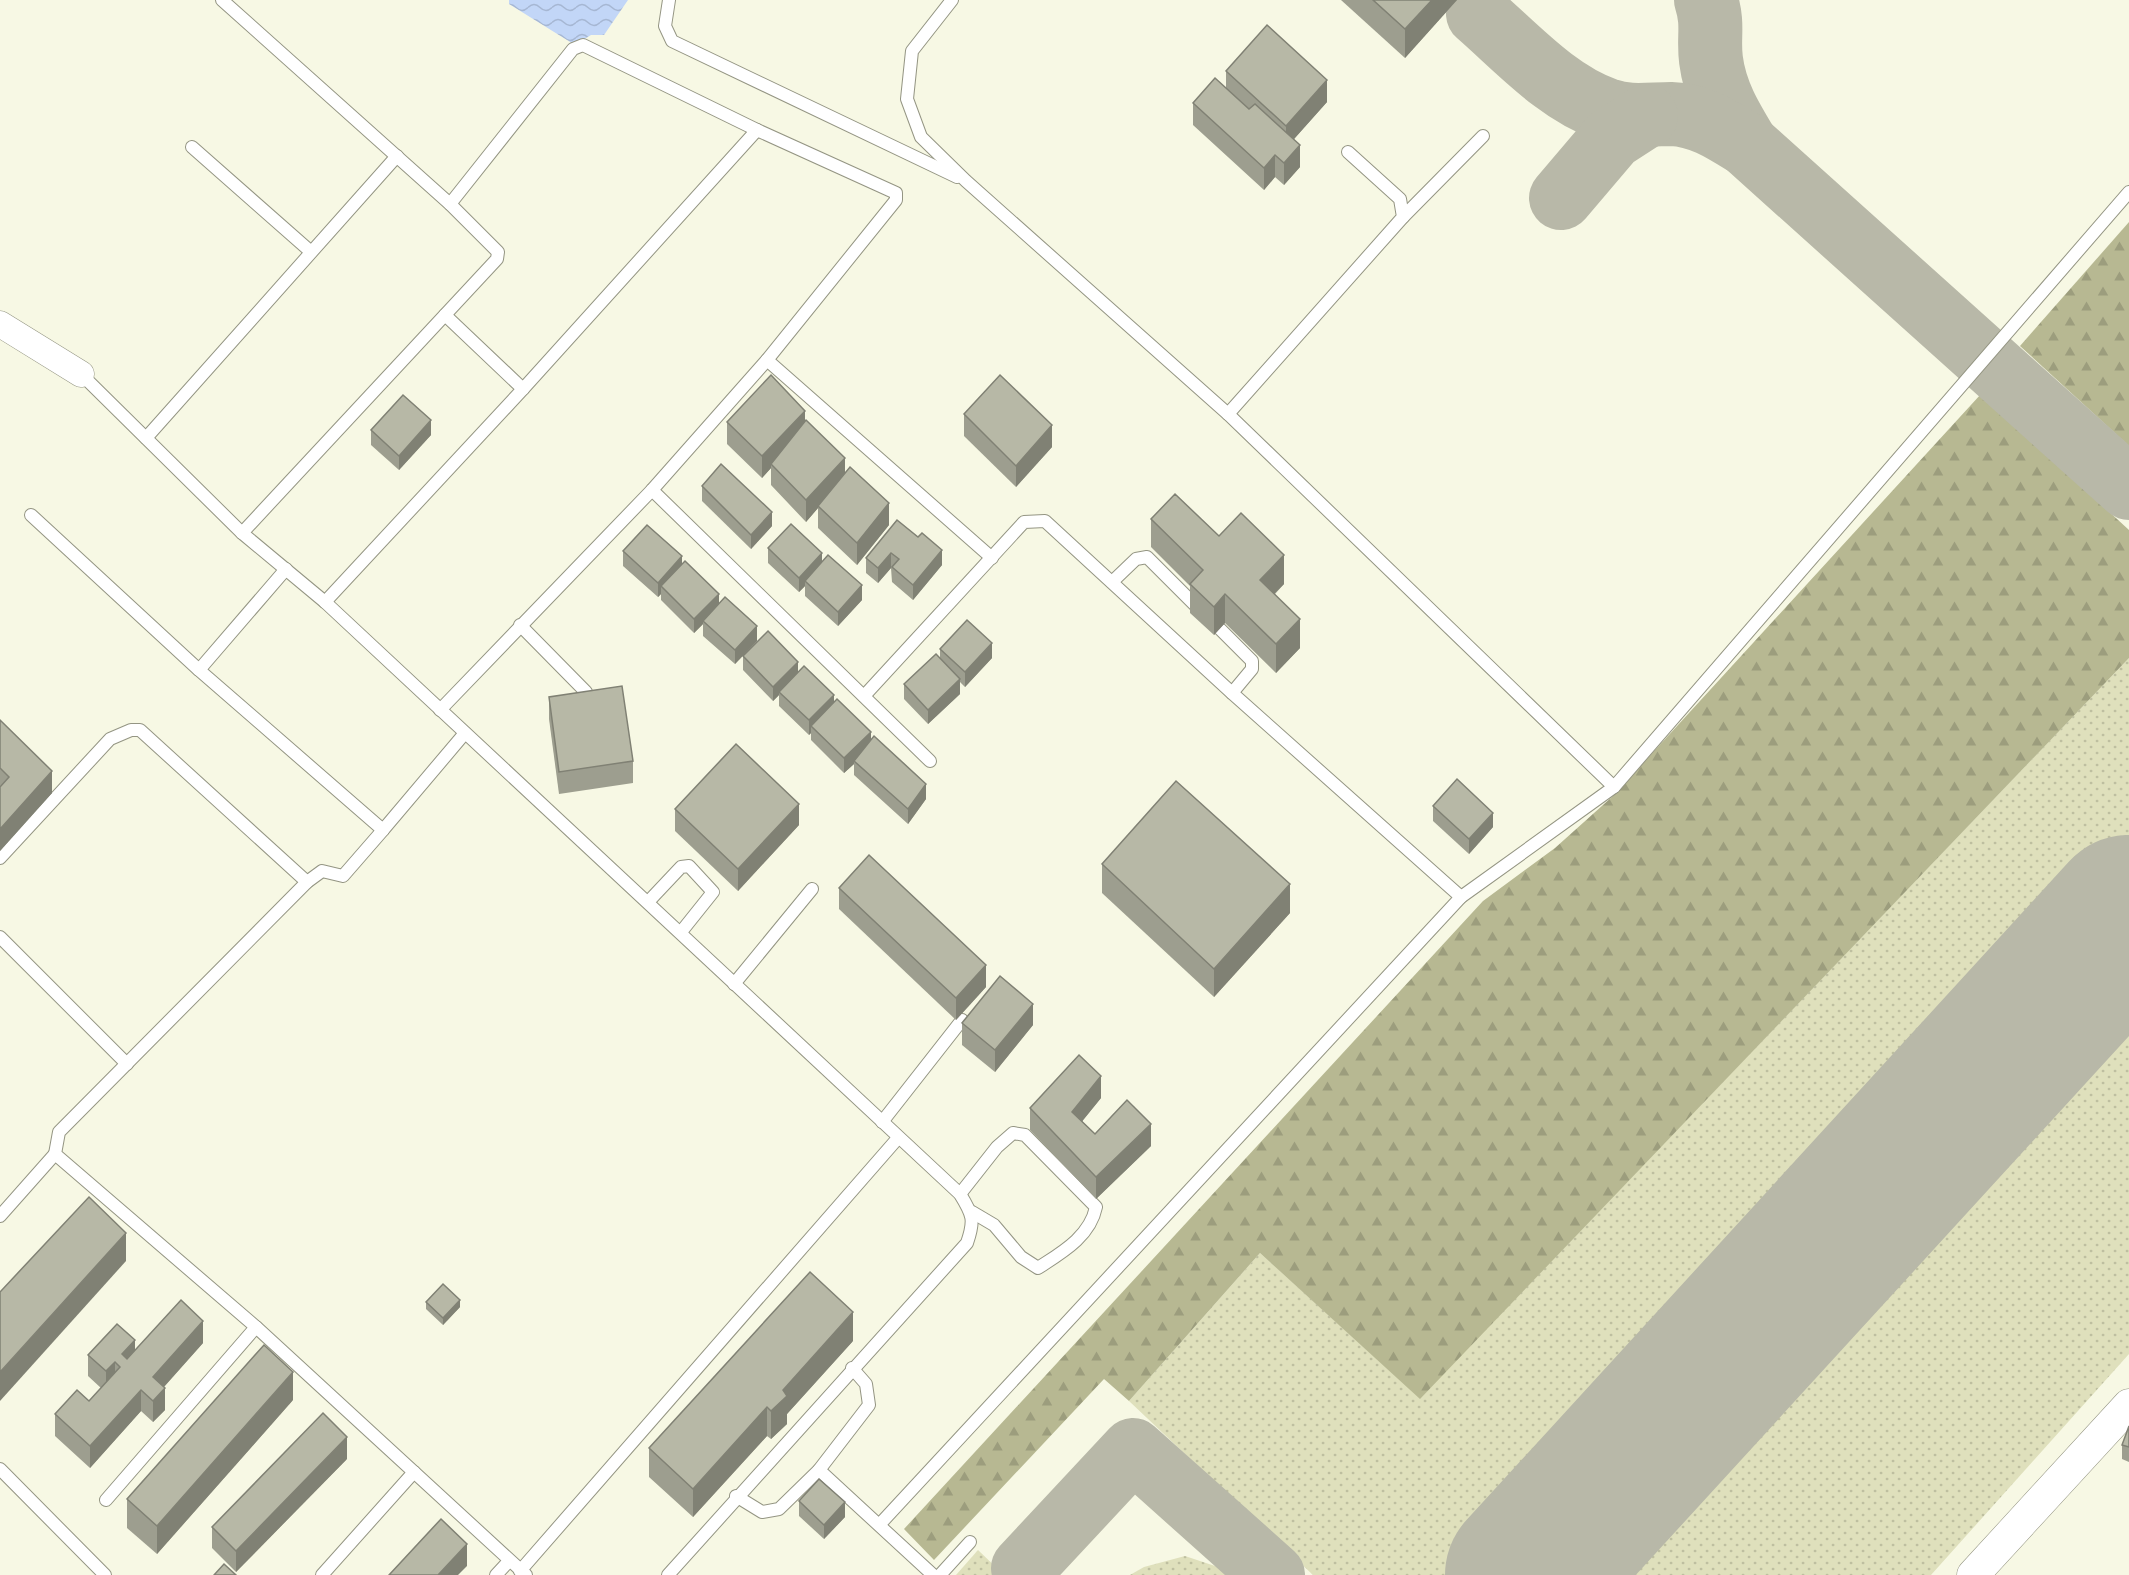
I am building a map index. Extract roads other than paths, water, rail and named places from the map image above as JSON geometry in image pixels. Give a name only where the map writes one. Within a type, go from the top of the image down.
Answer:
[{"type":"street","points":[[0,324],[81,374]]},
{"type":"street","points":[[1973,1575],[2129,1405]]},
{"type":"lane","points":[[222,0],[450,204],[498,252],[497,260],[242,533]]},
{"type":"lane","points":[[669,0],[665,26],[672,41],[966,181]]},
{"type":"lane","points":[[952,0],[912,51],[907,99],[921,137],[966,181],[1228,414],[1614,787]]},
{"type":"lane","points":[[440,710],[652,490],[767,360],[896,200],[897,193],[757,130],[583,45],[573,49],[450,204]]},
{"type":"lane","points":[[325,602],[523,389],[757,130]]},
{"type":"lane","points":[[1228,414],[1403,217],[1483,136]]},
{"type":"lane","points":[[192,147],[310,251]]},
{"type":"lane","points":[[1348,152],[1400,199],[1403,217]]},
{"type":"lane","points":[[146,438],[310,251],[397,156]]},
{"type":"lane","points":[[880,1524],[1461,897],[1614,787],[2129,192]]},
{"type":"lane","points":[[445,315],[523,389]]},
{"type":"lane","points":[[767,360],[992,558]]},
{"type":"lane","points":[[81,374],[242,533],[325,602],[681,932],[960,1194],[972,1212],[994,1225],[1022,1257],[1038,1268],[1076,1243],[1095,1215],[1096,1207],[1025,1135],[1013,1133],[997,1147],[960,1194]]},
{"type":"lane","points":[[652,490],[930,761]]},
{"type":"lane","points":[[32,515],[200,670],[383,830]]},
{"type":"lane","points":[[864,696],[1024,522],[1045,521],[1232,693],[1461,897]]},
{"type":"lane","points":[[1112,582],[1136,559],[1147,557],[1196,606]]},
{"type":"lane","points":[[200,670],[286,569]]},
{"type":"lane","points":[[520,626],[586,692]]},
{"type":"lane","points":[[1220,629],[1252,661],[1252,669],[1232,693]]},
{"type":"lane","points":[[0,858],[110,738],[131,730],[140,730],[307,882]]},
{"type":"lane","points":[[0,1216],[55,1154],[59,1132],[307,882],[322,871],[343,876],[465,733]]},
{"type":"lane","points":[[648,902],[681,867],[689,866],[713,892],[681,932]]},
{"type":"lane","points":[[734,984],[812,889]]},
{"type":"lane","points":[[0,937],[126,1064]]},
{"type":"lane","points":[[882,1122],[962,1020]]},
{"type":"lane","points":[[55,1154],[256,1328],[523,1573],[898,1138]]},
{"type":"lane","points":[[668,1575],[736,1496],[967,1244],[972,1226],[972,1212]]},
{"type":"lane","points":[[106,1500],[256,1328]]},
{"type":"lane","points":[[736,1496],[762,1512],[779,1509],[819,1470],[869,1405],[866,1384],[852,1368]]},
{"type":"lane","points":[[0,1469],[105,1575]]},
{"type":"lane","points":[[819,1470],[933,1575]]},
{"type":"lane","points":[[322,1575],[414,1472]]},
{"type":"lane","points":[[940,1575],[970,1542]]},
{"type":"lane","points":[[496,1575],[509,1561]]},
{"type":"water","points":[[509,0],[628,0],[604,35],[591,35],[575,45],[509,4]]}]
